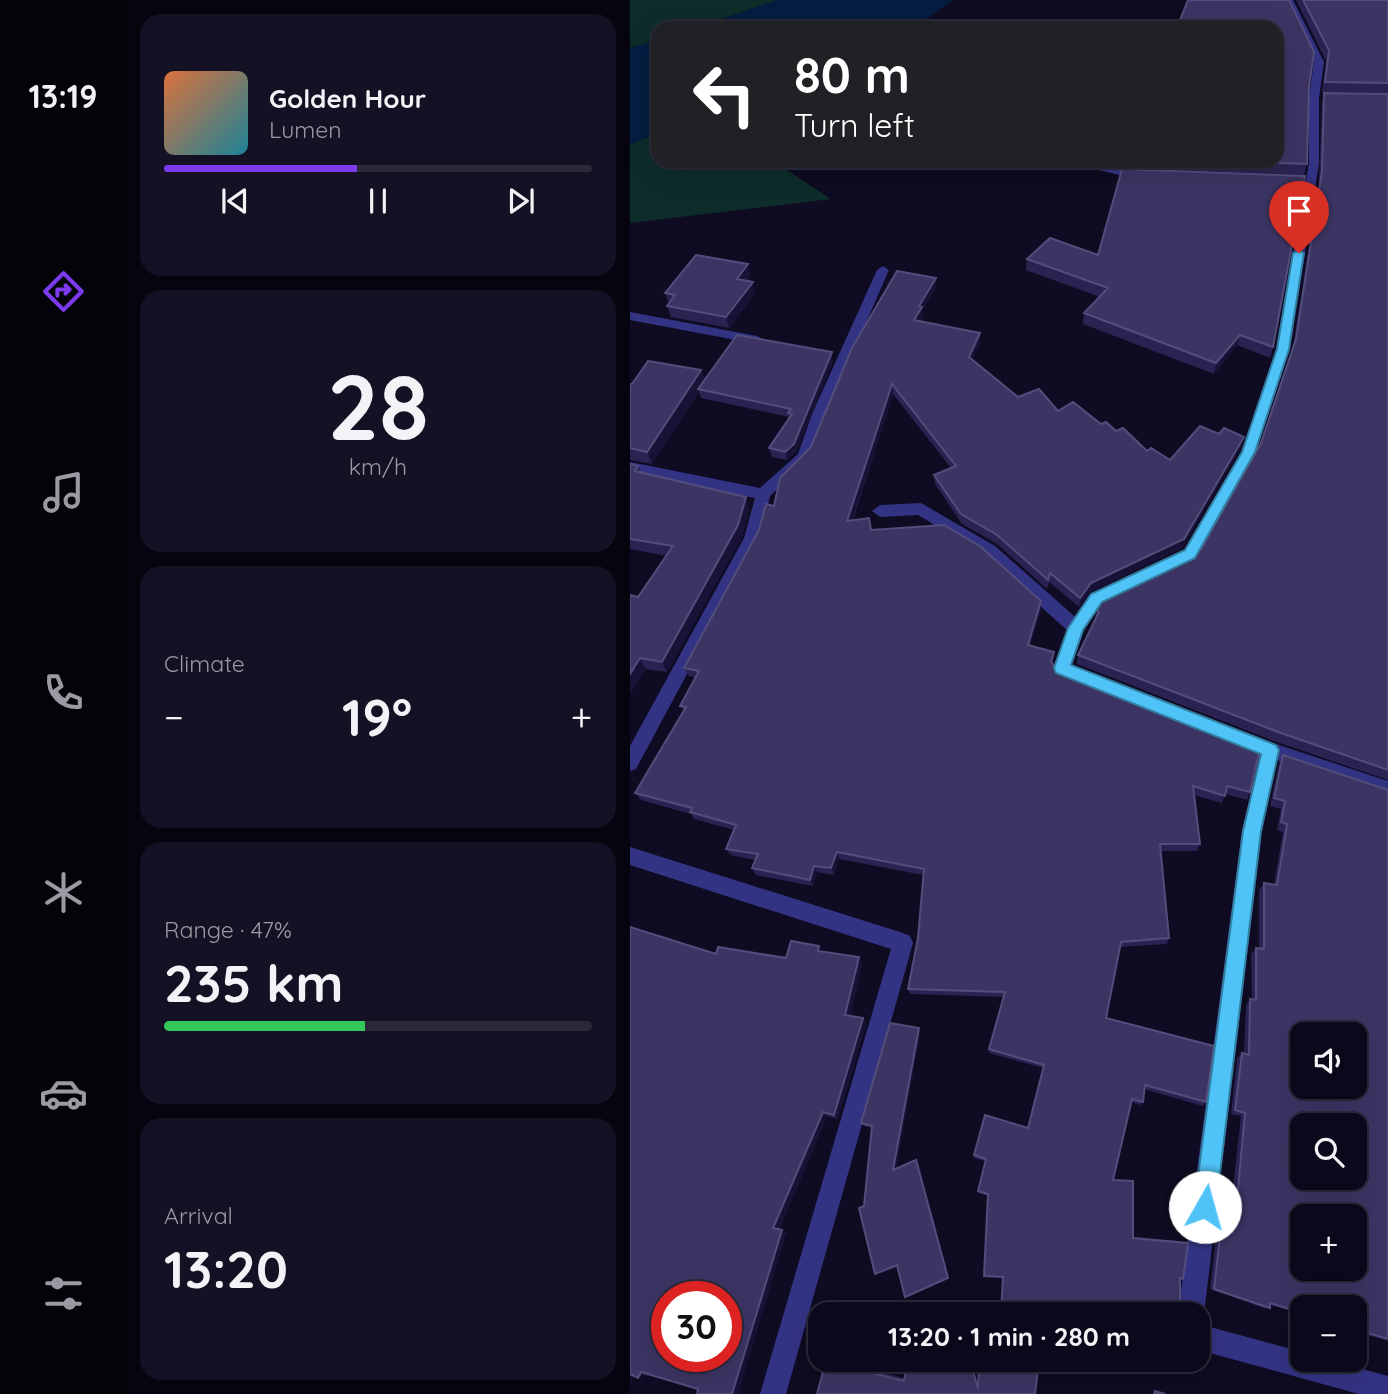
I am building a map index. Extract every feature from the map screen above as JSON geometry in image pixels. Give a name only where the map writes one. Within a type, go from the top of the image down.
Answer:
[{"type":"street","points":[[1289,0],[1319,62],[1320,98],[1305,181],[1283,349],[1249,452],[1190,554],[1097,598],[1076,628],[1062,668],[1270,750],[1388,789]]},
{"type":"street","points":[[1102,168],[1129,174],[1153,173]]},
{"type":"street","points":[[630,763],[752,538],[763,494],[804,456],[839,356],[883,270]]},
{"type":"street","points":[[630,316],[765,342]]},
{"type":"street","points":[[630,467],[763,494]]},
{"type":"street","points":[[880,511],[921,509],[989,550],[1076,628]]},
{"type":"street","points":[[1193,1302],[1252,831],[1270,750]]},
{"type":"street","points":[[630,856],[903,943],[773,1394]]},
{"type":"street","points":[[1210,1340],[1388,1389]]},
{"type":"green space","points":[[630,0],[778,0],[716,21],[651,21],[651,42],[630,48]]},
{"type":"green space","points":[[651,136],[651,168],[784,168],[831,199],[630,223],[630,144]]},
{"type":"water","points":[[778,0],[953,0],[922,21],[716,21]]},
{"type":"water","points":[[651,42],[651,136],[630,144],[630,48]]},
{"type":"building","points":[[1188,0],[1289,0],[1314,52],[1309,87],[1307,164],[1283,163],[1283,21],[1180,21]]},
{"type":"building","points":[[1303,0],[1388,0],[1388,83],[1325,82],[1329,50]]},
{"type":"building","points":[[1324,93],[1388,94],[1388,770],[1278,732],[1078,655],[1099,612],[1096,610],[1106,594],[1201,549],[1261,443],[1296,339],[1322,171]]},
{"type":"building","points":[[1122,169],[1305,176],[1273,347],[1240,335],[1216,363],[1084,313],[1108,288],[1027,259],[1050,238],[1098,255]]},
{"type":"building","points":[[696,255],[748,264],[737,279],[753,282],[726,317],[667,306],[675,295],[665,293]]},
{"type":"building","points":[[897,271],[936,278],[914,320],[980,333],[969,357],[1018,397],[1039,389],[1058,411],[1073,402],[1101,424],[1106,422],[1116,431],[1123,428],[1147,451],[1151,448],[1170,460],[1200,426],[1219,434],[1224,428],[1244,437],[1184,539],[1091,583],[1080,598],[1050,573],[1048,580],[997,535],[961,514],[934,475],[956,466],[892,384],[847,521],[869,518],[871,530],[944,525],[981,547],[1041,601],[1028,645],[1054,652],[1051,662],[1056,668],[1260,748],[1250,792],[1227,786],[1225,796],[1193,786],[1200,844],[1160,844],[1169,938],[1121,942],[1106,1018],[1214,1046],[1206,1102],[1145,1085],[1143,1102],[1132,1099],[1113,1180],[1133,1181],[1133,1238],[1188,1243],[1183,1279],[1180,1278],[1180,1302],[1002,1302],[1003,1277],[984,1276],[988,1194],[978,1191],[986,1159],[974,1155],[985,1115],[1028,1128],[1044,1065],[989,1049],[1005,992],[908,989],[918,938],[924,869],[837,852],[831,868],[814,866],[810,880],[752,868],[758,854],[726,849],[736,825],[690,812],[692,808],[635,793],[686,707],[680,706],[699,671],[684,668],[759,530],[766,504],[774,506],[780,478],[811,447],[852,348]]},
{"type":"building","points":[[737,335],[832,352],[794,444],[785,452],[769,448],[792,414],[788,413],[791,409],[698,389]]},
{"type":"building","points":[[648,361],[701,370],[647,452],[630,448],[630,384]]},
{"type":"building","points":[[630,464],[638,466],[635,471],[746,497],[738,525],[662,662],[640,658],[630,674],[630,595],[638,597],[673,546],[630,539]]},
{"type":"building","points":[[1283,755],[1388,790],[1388,1339],[1367,1333],[1367,1295],[1290,1295],[1290,1309],[1270,1303],[1270,1308],[1214,1289],[1226,1185],[1238,1189],[1245,1113],[1235,1110],[1242,1053],[1249,1055],[1250,999],[1256,1000],[1256,948],[1264,949],[1264,883],[1277,885],[1287,824],[1281,822],[1285,801],[1274,798]]},
{"type":"building","points":[[630,927],[716,954],[718,947],[786,958],[791,941],[819,946],[818,951],[859,957],[845,1015],[863,1018],[834,1115],[823,1112],[773,1228],[782,1230],[742,1361],[742,1281],[651,1281],[651,1372],[739,1372],[732,1394],[697,1394],[698,1389],[641,1372],[638,1378],[630,1374]]},
{"type":"building","points":[[890,1023],[919,1028],[893,1170],[916,1160],[948,1278],[905,1297],[897,1265],[875,1274],[859,1208],[864,1206],[872,1126],[861,1123]]},
{"type":"building","points":[[823,1372],[869,1372],[904,1381],[906,1372],[973,1372],[978,1389],[979,1372],[1038,1372],[1035,1394],[817,1394]]},
{"type":"route","points":[[1205,1207],[1252,831],[1270,750],[1062,668],[1076,628],[1097,598],[1190,554],[1249,452],[1283,349],[1299,253]]}]
